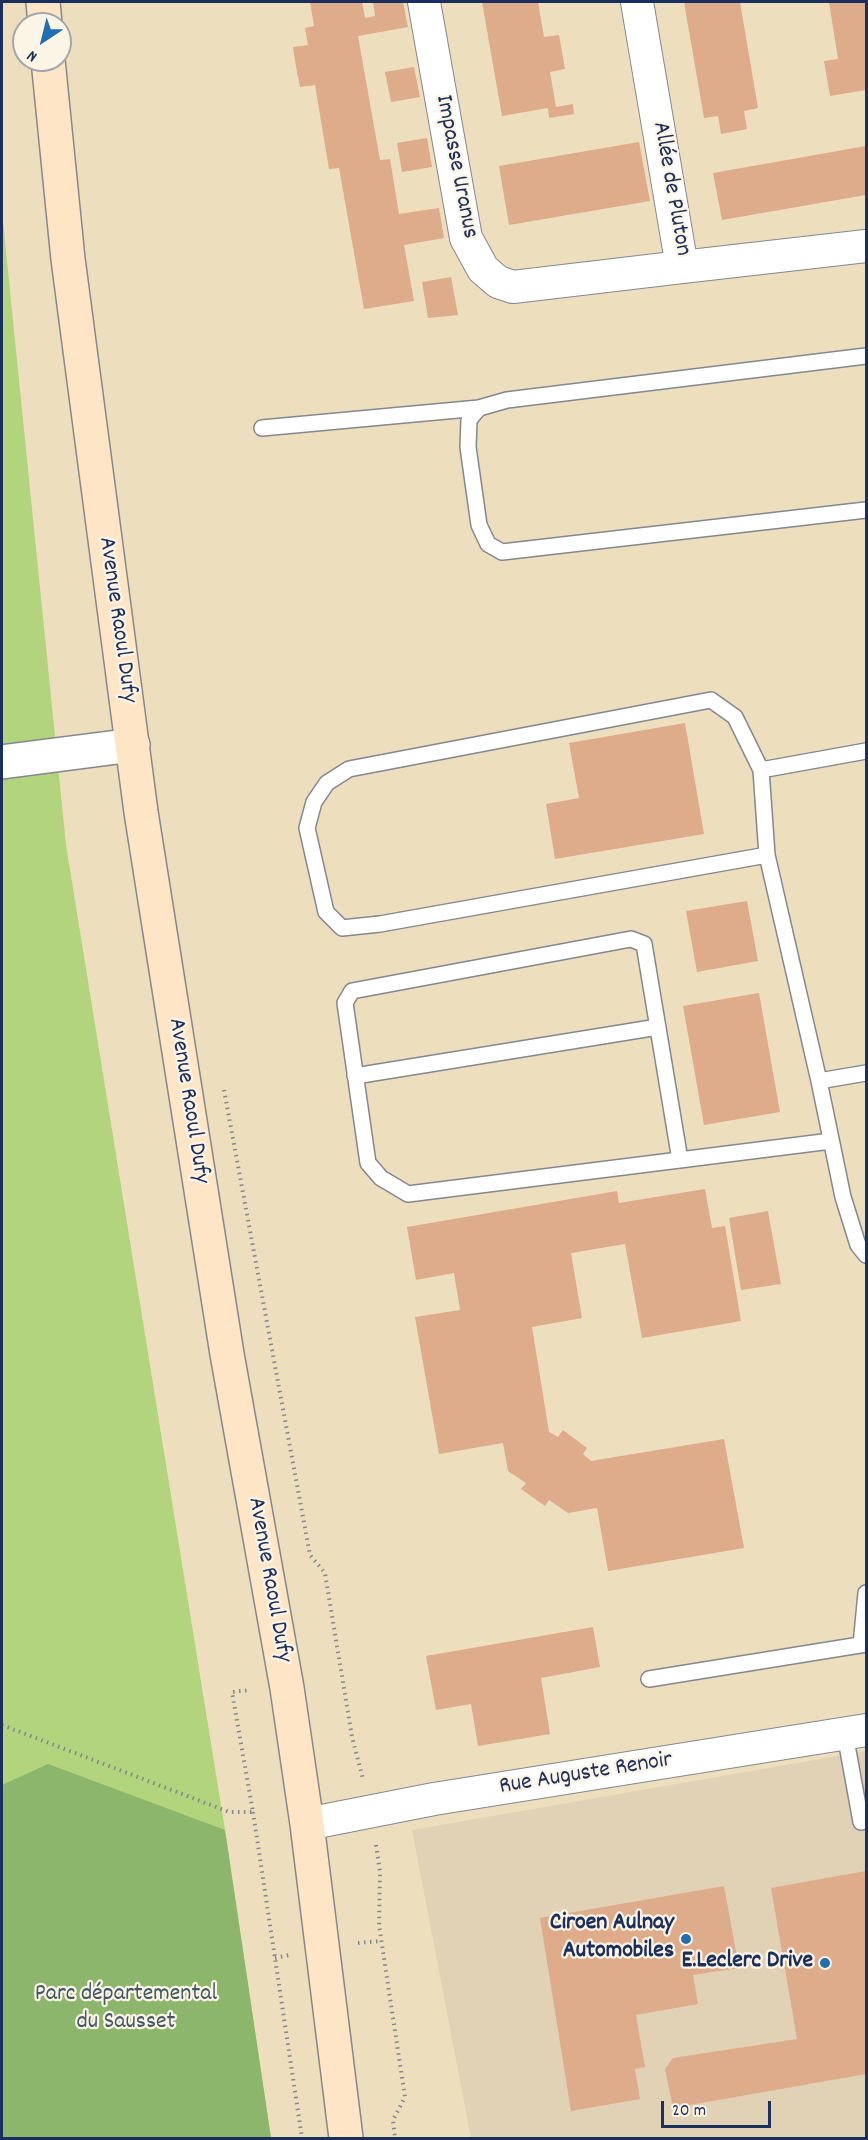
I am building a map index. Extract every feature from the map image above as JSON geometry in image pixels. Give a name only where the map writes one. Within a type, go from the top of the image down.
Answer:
[{"type":"main road","name":"Avenue Raoul Dufy","points":[[49,72],[68,259],[141,812],[225,1342],[287,1688],[307,1824],[346,2139]]},
{"type":"street","name":"Impasse Uranus","points":[[424,2],[465,238],[483,269],[498,282],[513,287],[682,267]]},
{"type":"street","name":"Allée de Pluton","points":[[637,2],[682,267],[867,246]]},
{"type":"street","points":[[2,762],[133,745]]},
{"type":"street","name":"Rue Auguste Renoir","points":[[307,1824],[434,1799],[856,1732]]},
{"type":"lane","points":[[262,428],[478,408],[507,400],[867,356]]},
{"type":"lane","points":[[478,408],[469,420],[468,447],[472,489],[478,525],[488,544],[502,552],[867,510]]},
{"type":"lane","points":[[767,855],[391,922],[342,928],[326,912],[308,828],[314,802],[327,783],[349,769],[711,700],[735,717],[761,770],[767,855],[843,1197],[858,1245],[867,1255]]},
{"type":"lane","points":[[761,770],[867,752]]},
{"type":"lane","points":[[680,1160],[644,944],[631,939],[352,991],[345,1003],[368,1163],[381,1178],[408,1194],[680,1160],[831,1141]]},
{"type":"lane","points":[[355,1076],[658,1027]]},
{"type":"lane","points":[[819,1081],[867,1073]]},
{"type":"lane","points":[[649,1679],[864,1644],[867,1593]]},
{"type":"lane","points":[[856,1732],[861,1822],[867,1821]]},
{"type":"path","points":[[223,1086],[310,1555],[325,1573],[352,1737],[371,1811],[380,1872],[379,1925],[405,2097],[393,2120],[395,2139]]},
{"type":"path","points":[[287,1688],[232,1692],[253,1812],[302,2139]]},
{"type":"path","points":[[2,1725],[230,1812],[253,1812]]},
{"type":"shaded area","points":[[866,1751],[866,2138],[471,2138],[412,1830]]},
{"type":"green space","name":"Parc départemental du Sausset","points":[[2,212],[66,845],[225,1830],[271,2138],[2,2138]]},
{"type":"green space","points":[[48,1764],[225,1830],[271,2138],[2,2138],[2,1785]]},
{"type":"building","points":[[310,2],[362,2],[365,18],[375,16],[373,2],[403,2],[408,27],[358,36],[380,160],[390,159],[399,214],[439,208],[444,238],[404,245],[414,301],[364,309],[339,168],[329,169],[315,85],[300,87],[296,67],[293,47],[308,45],[305,28],[314,26]]},
{"type":"building","points":[[482,2],[538,2],[544,37],[559,35],[565,69],[550,72],[556,107],[573,104],[574,114],[549,118],[548,108],[502,116]]},
{"type":"building","points":[[684,2],[740,2],[758,108],[744,111],[747,129],[721,134],[718,116],[704,118]]},
{"type":"building","points":[[829,2],[866,2],[866,90],[830,96],[824,61],[838,59]]},
{"type":"building","points":[[414,67],[420,97],[391,102],[385,72]]},
{"type":"building","points":[[427,138],[432,167],[402,172],[397,143]]},
{"type":"building","points":[[639,142],[650,201],[509,225],[499,166]]},
{"type":"building","points":[[866,146],[866,195],[722,220],[713,173]]},
{"type":"building","points":[[451,277],[458,315],[428,318],[422,282]]},
{"type":"building","points":[[685,723],[704,834],[555,859],[546,804],[579,798],[569,743]]},
{"type":"building","points":[[747,901],[758,961],[697,972],[686,911]]},
{"type":"building","points":[[759,993],[780,1112],[704,1125],[683,1006]]},
{"type":"building","points":[[705,1189],[712,1228],[725,1226],[741,1321],[642,1338],[625,1244],[571,1253],[582,1318],[532,1327],[549,1432],[558,1437],[563,1430],[587,1448],[583,1454],[591,1461],[724,1439],[744,1548],[608,1571],[597,1508],[568,1513],[549,1500],[545,1506],[521,1489],[526,1483],[508,1471],[503,1443],[439,1454],[415,1317],[460,1310],[454,1273],[416,1280],[407,1227],[617,1191],[619,1203]]},
{"type":"building","points":[[768,1211],[781,1284],[741,1290],[729,1218]]},
{"type":"building","points":[[593,1627],[600,1667],[541,1678],[550,1734],[478,1746],[471,1704],[436,1710],[426,1656]]},
{"type":"building","name":"E.Leclerc Drive","points":[[866,1871],[866,2074],[673,2108],[665,2069],[673,2058],[797,2039],[771,1888]]},
{"type":"building","points":[[724,1886],[739,1968],[693,1975],[698,2004],[636,2015],[645,2067],[635,2069],[640,2099],[571,2111],[540,1918]]},
{"type":"place","name":"Ciroen Aulnay Automobiles","points":[[686,1939]]},
{"type":"place","name":"E.Leclerc Drive","points":[[825,1963]]}]
